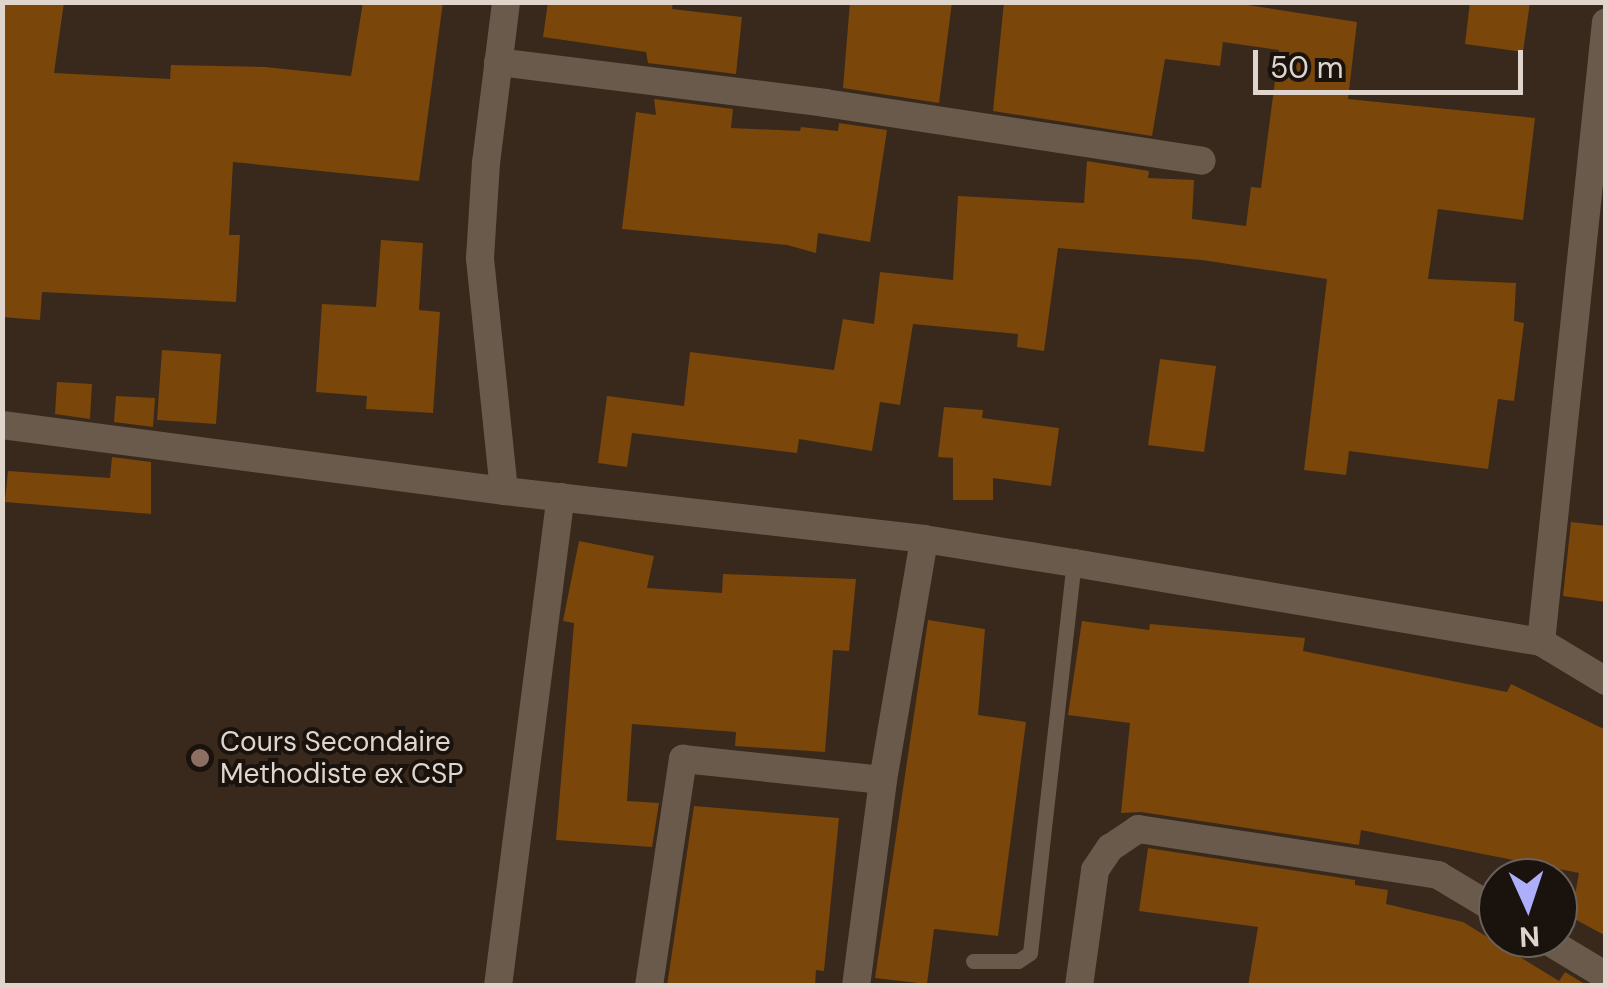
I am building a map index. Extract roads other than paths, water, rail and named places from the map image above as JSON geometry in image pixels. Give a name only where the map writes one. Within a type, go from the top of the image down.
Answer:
[{"type":"street","points":[[504,491],[480,258],[506,2]]},
{"type":"street","points":[[1541,642],[1606,22]]},
{"type":"street","points":[[498,62],[824,103],[1202,161]]},
{"type":"street","points":[[2,426],[504,491],[924,539],[1074,562],[1541,642],[1606,681]]},
{"type":"street","points":[[498,986],[561,497]]},
{"type":"street","points":[[856,986],[884,780],[924,539]]},
{"type":"street","points":[[648,986],[683,759],[884,780]]},
{"type":"street","points":[[1079,986],[1096,870],[1110,848],[1138,829],[1438,875],[1478,899]]},
{"type":"street","points":[[1576,958],[1606,976]]},
{"type":"lane","points":[[972,960],[1018,960],[1030,953],[1074,562]]},
{"type":"place","name":"Cours Secondaire Methodiste ex CSP","points":[[200,758]]}]
